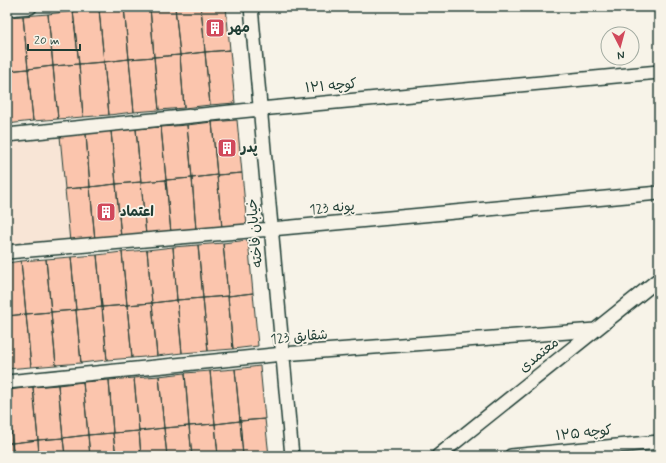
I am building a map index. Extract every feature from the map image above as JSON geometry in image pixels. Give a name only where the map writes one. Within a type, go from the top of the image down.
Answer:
[{"type":"street","points":[[7,9],[30,7]]},
{"type":"street","name":"خیابان فاخته","points":[[251,7],[292,456]]},
{"type":"street","name":"کوچه ۱۲۱","points":[[7,135],[260,109],[659,72]]},
{"type":"street","name":"123 پونه","points":[[7,252],[659,193]]},
{"type":"street","name":"معتمدی","points":[[438,456],[659,279]]},
{"type":"street","name":"123 شقایق","points":[[7,382],[283,354],[595,330]]},
{"type":"street","name":"کوچه ۱۲۵","points":[[512,456],[659,442]]},
{"type":"shaded area","points":[[60,136],[70,242],[7,248],[7,141]]},
{"type":"building","points":[[124,7],[150,7],[154,57],[129,59]]},
{"type":"building","points":[[124,7],[129,59],[104,62],[99,9]]},
{"type":"building","points":[[150,7],[175,7],[180,55],[154,57]]},
{"type":"building","points":[[175,7],[201,7],[205,52],[180,55]]},
{"type":"building","name":"مهر","points":[[201,7],[226,7],[230,50],[205,52]]},
{"type":"building","points":[[99,9],[104,62],[79,64],[73,11]]},
{"type":"building","points":[[73,11],[79,64],[53,66],[48,14]]},
{"type":"building","points":[[48,14],[53,66],[28,69],[23,16]]},
{"type":"building","points":[[23,16],[28,69],[7,71],[7,17]]},
{"type":"building","points":[[230,50],[235,103],[210,105],[205,52]]},
{"type":"building","points":[[205,52],[210,105],[184,108],[180,55]]},
{"type":"building","points":[[180,55],[184,108],[159,110],[154,57]]},
{"type":"building","points":[[154,57],[159,110],[134,112],[129,59]]},
{"type":"building","points":[[129,59],[134,112],[109,115],[104,62]]},
{"type":"building","points":[[104,62],[109,115],[83,117],[79,64]]},
{"type":"building","points":[[79,64],[83,117],[58,119],[53,66]]},
{"type":"building","points":[[53,66],[58,119],[33,121],[28,69]]},
{"type":"building","points":[[28,69],[33,121],[7,124],[7,71]]},
{"type":"building","name":"پدر","points":[[237,120],[242,173],[217,175],[212,122]]},
{"type":"building","points":[[212,122],[217,175],[192,178],[187,125]]},
{"type":"building","points":[[187,125],[192,178],[166,180],[161,127]]},
{"type":"building","points":[[161,127],[166,180],[141,182],[136,129]]},
{"type":"building","points":[[136,129],[141,182],[116,184],[111,131]]},
{"type":"building","points":[[111,131],[116,184],[90,187],[86,134]]},
{"type":"building","points":[[86,134],[90,187],[65,189],[60,136]]},
{"type":"building","points":[[242,173],[247,226],[222,228],[217,175]]},
{"type":"building","points":[[217,175],[222,228],[196,230],[192,178]]},
{"type":"building","points":[[192,178],[196,230],[171,233],[166,180]]},
{"type":"building","points":[[166,180],[171,233],[146,235],[141,182]]},
{"type":"building","points":[[141,182],[146,235],[121,237],[116,184]]},
{"type":"building","name":"اعتماد","points":[[116,184],[121,237],[95,240],[90,187]]},
{"type":"building","points":[[90,187],[95,240],[70,242],[65,189]]},
{"type":"building","points":[[248,240],[253,293],[228,296],[223,243]]},
{"type":"building","points":[[223,243],[228,296],[203,298],[198,245]]},
{"type":"building","points":[[198,245],[203,298],[177,300],[173,247]]},
{"type":"building","points":[[173,247],[177,300],[152,303],[147,250]]},
{"type":"building","points":[[147,250],[152,303],[127,305],[122,252]]},
{"type":"building","points":[[122,252],[127,305],[102,307],[97,255]]},
{"type":"building","points":[[97,255],[102,307],[76,310],[71,257]]},
{"type":"building","points":[[71,257],[76,310],[51,312],[46,259]]},
{"type":"building","points":[[46,259],[51,312],[26,314],[21,261]]},
{"type":"building","points":[[21,261],[26,314],[7,316],[7,263]]},
{"type":"building","points":[[253,293],[258,346],[233,349],[228,296]]},
{"type":"building","points":[[228,296],[233,349],[208,351],[203,298]]},
{"type":"building","points":[[203,298],[208,351],[182,353],[177,300]]},
{"type":"building","points":[[177,300],[182,353],[157,356],[152,303]]},
{"type":"building","points":[[152,303],[157,356],[132,358],[127,305]]},
{"type":"building","points":[[127,305],[132,358],[107,360],[102,307]]},
{"type":"building","points":[[102,307],[107,360],[81,363],[76,310]]},
{"type":"building","points":[[76,310],[81,363],[56,365],[51,312]]},
{"type":"building","points":[[51,312],[56,365],[31,367],[26,314]]},
{"type":"building","points":[[26,314],[31,367],[7,369],[7,316]]},
{"type":"building","points":[[260,366],[265,419],[240,421],[235,369]]},
{"type":"building","points":[[235,369],[240,421],[215,424],[210,371]]},
{"type":"building","points":[[210,371],[215,424],[189,426],[185,373]]},
{"type":"building","points":[[185,373],[189,426],[164,428],[159,376]]},
{"type":"building","points":[[159,376],[164,428],[139,431],[134,378]]},
{"type":"building","points":[[134,378],[139,431],[113,433],[109,380]]},
{"type":"building","points":[[109,380],[113,433],[88,435],[83,382]]},
{"type":"building","points":[[83,382],[88,435],[63,438],[58,385]]},
{"type":"building","points":[[58,385],[63,438],[38,440],[33,387]]},
{"type":"building","points":[[33,387],[38,440],[12,443],[8,390]]},
{"type":"building","points":[[7,390],[12,443],[7,443]]},
{"type":"building","points":[[265,419],[269,456],[243,456],[240,421]]},
{"type":"building","points":[[240,421],[243,456],[218,456],[215,424]]},
{"type":"building","points":[[215,424],[218,456],[192,456],[189,426]]},
{"type":"building","points":[[189,426],[192,456],[167,456],[164,428]]},
{"type":"building","points":[[164,428],[167,456],[141,456],[139,431]]},
{"type":"building","points":[[139,431],[141,456],[116,456],[113,433]]},
{"type":"building","points":[[113,433],[116,456],[90,456],[88,435]]},
{"type":"building","points":[[88,435],[90,456],[65,456],[63,438]]},
{"type":"building","points":[[63,438],[65,456],[39,456],[38,440]]},
{"type":"building","points":[[38,440],[39,456],[14,456],[12,443]]},
{"type":"building","points":[[7,443],[12,443],[14,456],[7,456]]},
{"type":"place","name":"مهر","points":[[215,28]]},
{"type":"place","name":"پدر","points":[[227,148]]},
{"type":"place","name":"اعتماد","points":[[106,212]]}]
